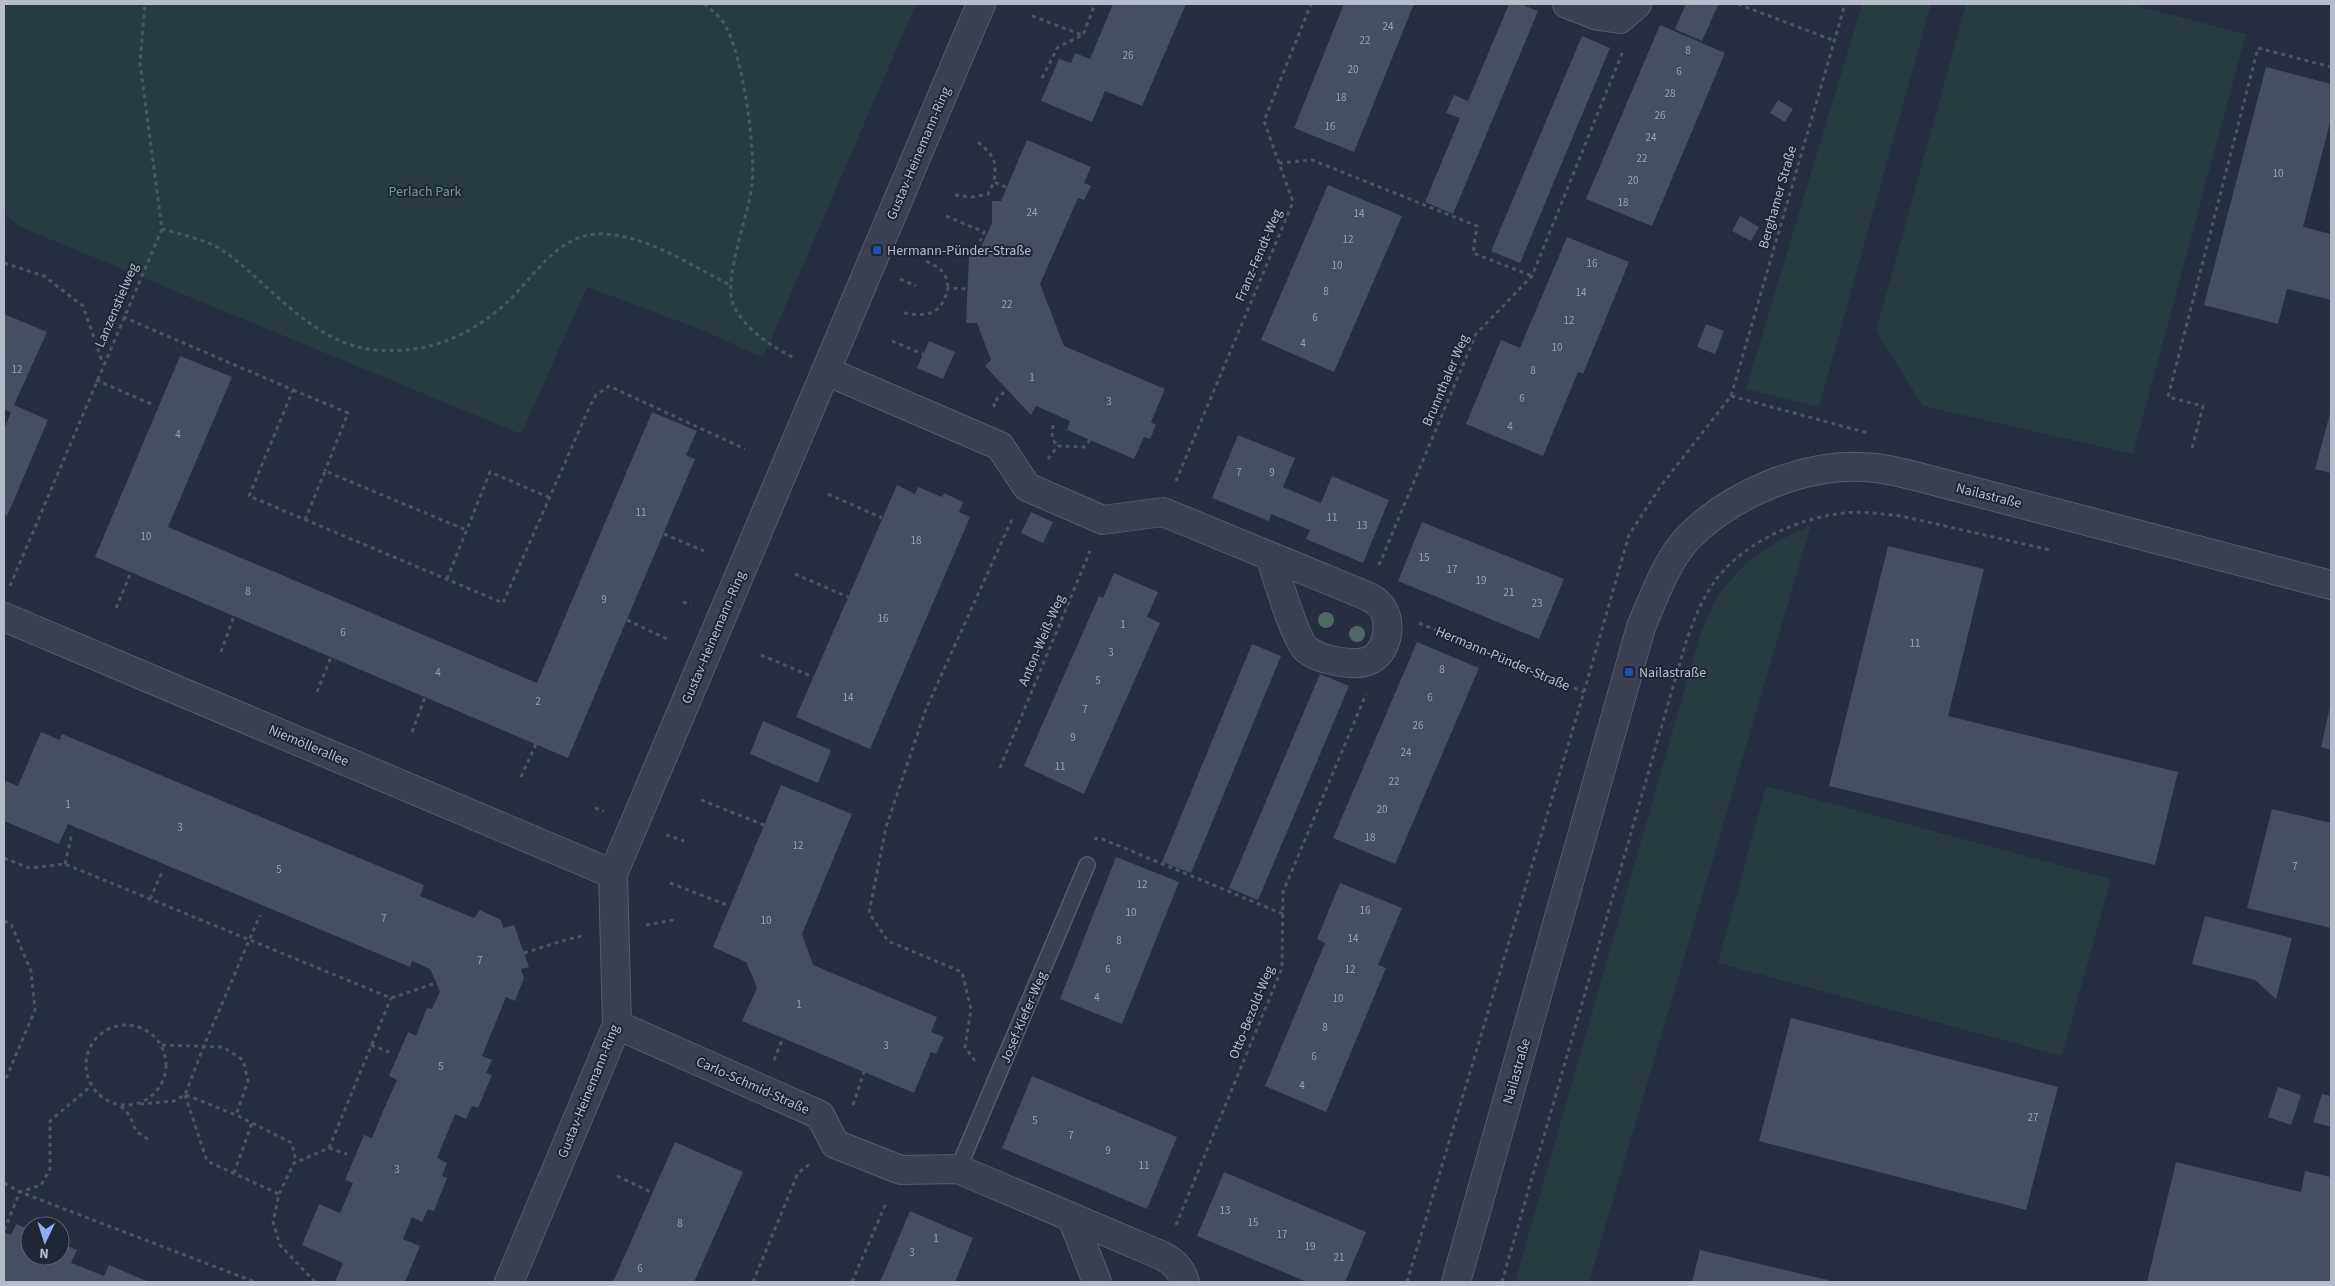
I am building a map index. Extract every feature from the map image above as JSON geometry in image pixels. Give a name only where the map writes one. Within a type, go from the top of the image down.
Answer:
[{"type":"street","name":"Gustav-Heinemann-Ring","points":[[508,1282],[617,1025],[613,874],[982,4]]},
{"type":"street","points":[[1567,4],[1598,16],[1628,11]]},
{"type":"street","points":[[826,371],[1000,446],[1023,481],[1103,520],[1163,512],[1270,556],[1376,605],[1387,636],[1382,650],[1372,659],[1350,664],[1326,659],[1306,649],[1295,628],[1270,556]]},
{"type":"street","name":"Nailastraße","points":[[1456,1282],[1641,627],[1662,579],[1686,540],[1732,505],[1762,488],[1783,479],[1819,471],[1863,467],[1915,476],[2331,585]]},
{"type":"street","name":"Niemöllerallee","points":[[4,617],[613,874]]},
{"type":"street","name":"Carlo-Schmid-Straße","points":[[617,1025],[820,1115],[835,1144],[901,1170],[958,1169],[1163,1256],[1175,1263],[1182,1272],[1185,1282]]},
{"type":"street","points":[[1072,1218],[1097,1282]]},
{"type":"lane","name":"Josef-Kiefer-Weg","points":[[958,1169],[1087,865]]},
{"type":"path","points":[[145,4],[140,63],[162,230],[186,235],[224,251],[316,328],[350,343],[374,350],[432,347],[460,337],[504,305],[549,256],[566,244],[587,236],[602,234],[621,236],[653,246],[730,285]]},
{"type":"path","points":[[704,4],[714,12],[725,26],[737,59],[748,113],[753,157],[752,185],[730,285],[733,304],[757,334],[789,355],[826,371]]},
{"type":"path","points":[[1042,78],[1058,46],[1083,35],[1095,4]]},
{"type":"path","name":"Franz-Fendt-Weg","points":[[1163,512],[1292,202],[1264,121],[1311,4]]},
{"type":"path","points":[[1738,4],[1835,42]]},
{"type":"path","name":"Berghamer Straße","points":[[1584,692],[1629,535],[1660,487],[1731,396],[1845,4]]},
{"type":"path","name":"Brunnthaler Weg","points":[[1376,605],[1476,334],[1532,276],[1624,52],[1628,11]]},
{"type":"path","points":[[1032,16],[1083,35]]},
{"type":"path","points":[[2192,448],[2203,406],[2168,397],[2258,48],[2331,67]]},
{"type":"path","points":[[955,195],[972,197],[988,194],[994,182],[996,166],[991,153],[978,142]]},
{"type":"path","points":[[1279,163],[1312,160],[1477,226],[1473,253],[1532,276]]},
{"type":"path","points":[[994,182],[1006,187]]},
{"type":"path","points":[[946,216],[984,232],[980,241]]},
{"type":"path","name":"Lanzenstielweg","points":[[9,589],[96,380],[162,230]]},
{"type":"path","points":[[904,313],[918,315],[933,312],[945,301],[948,277],[941,269],[926,261]]},
{"type":"path","points":[[4,263],[44,276],[83,306],[103,364]]},
{"type":"path","points":[[899,279],[916,286]]},
{"type":"path","points":[[948,288],[967,289]]},
{"type":"path","points":[[123,317],[348,413],[305,520]]},
{"type":"path","points":[[892,341],[923,354]]},
{"type":"path","points":[[96,380],[151,404]]},
{"type":"path","points":[[293,390],[248,496],[503,603],[596,395],[608,386],[745,449]]},
{"type":"path","points":[[1053,425],[1052,439],[1058,446],[1084,447],[1090,440]]},
{"type":"path","points":[[994,1086],[964,1047],[971,1009],[962,972],[888,941],[869,913],[886,826],[926,709],[1023,481],[1049,459],[1058,446]]},
{"type":"path","points":[[326,471],[466,530]]},
{"type":"path","points":[[447,579],[490,472],[550,498]]},
{"type":"path","points":[[828,494],[882,518]]},
{"type":"path","points":[[1502,1282],[1685,645],[1694,619],[1718,577],[1744,553],[1768,538],[1806,520],[1845,513],[1878,513],[1901,516],[2050,550]]},
{"type":"path","name":"Anton-Weiß-Weg","points":[[1000,768],[1103,520]]},
{"type":"path","points":[[664,534],[704,551]]},
{"type":"path","points":[[116,608],[131,572]]},
{"type":"path","points":[[795,574],[848,597]]},
{"type":"path","points":[[683,602],[692,606]]},
{"type":"path","name":"Hermann-Pünder-Straße","points":[[1376,605],[1584,692],[1621,701]]},
{"type":"path","points":[[221,652],[234,616]]},
{"type":"path","points":[[627,620],[667,639]]},
{"type":"path","points":[[761,655],[813,677]]},
{"type":"path","points":[[316,692],[331,657]]},
{"type":"path","name":"Otto-Bezold-Weg","points":[[1163,1256],[1282,968],[1283,892],[1370,684],[1372,659]]},
{"type":"path","points":[[1407,1282],[1584,692]]},
{"type":"path","points":[[412,732],[426,697]]},
{"type":"path","points":[[521,777],[536,744]]},
{"type":"path","points":[[701,800],[764,825]]},
{"type":"path","points":[[65,864],[72,833]]},
{"type":"path","points":[[1087,865],[1082,843],[1100,838],[1283,914]]},
{"type":"path","points":[[4,858],[29,868],[65,864],[391,998],[436,983]]},
{"type":"path","points":[[150,899],[162,872]]},
{"type":"path","points":[[670,884],[730,906]]},
{"type":"path","points":[[260,915],[185,1095],[207,1161],[279,1194]]},
{"type":"path","points":[[4,921],[11,924],[31,971],[35,1010],[4,1083]]},
{"type":"path","points":[[524,953],[568,939]]},
{"type":"path","points":[[329,1148],[391,998]]},
{"type":"path","points":[[134,1104],[146,1100],[156,1093],[163,1082],[167,1070],[166,1058],[162,1045],[154,1035],[144,1028],[118,1025],[106,1030],[96,1038],[89,1048],[86,1060],[87,1074],[91,1086],[109,1101],[121,1105],[174,1101],[185,1095],[236,1114],[292,1143],[296,1162]]},
{"type":"path","points":[[162,1045],[223,1048],[243,1060],[248,1081],[236,1114]]},
{"type":"path","points":[[371,1045],[391,1053]]},
{"type":"path","points":[[4,1230],[20,1192],[41,1185],[50,1169],[50,1121],[91,1086]]},
{"type":"path","points":[[121,1105],[130,1116],[136,1131],[149,1140]]},
{"type":"path","points":[[234,1173],[252,1123]]},
{"type":"path","points":[[315,1282],[280,1245],[272,1222],[279,1194],[296,1162],[329,1148],[347,1154]]},
{"type":"path","points":[[753,1282],[798,1173],[815,1160]]},
{"type":"path","points":[[852,1282],[901,1170]]},
{"type":"path","points":[[617,1176],[653,1193]]},
{"type":"path","points":[[4,1183],[20,1192],[255,1282]]},
{"type":"green space","name":"Perlach Park","points":[[4,4],[916,4],[763,358],[702,330],[587,287],[521,434],[18,226],[4,214]]},
{"type":"green space","points":[[1862,4],[1931,4],[1819,407],[1746,389]]},
{"type":"green space","points":[[1966,4],[2129,4],[2246,34],[2133,454],[1923,406],[1876,331]]},
{"type":"green space","points":[[1811,525],[1589,1282],[1515,1282],[1700,635],[1718,594],[1739,571],[1757,554]]},
{"type":"green space","points":[[1766,786],[2111,879],[2062,1056],[1718,963]]},
{"type":"building","points":[[1113,4],[1186,4],[1142,106],[1105,91],[1092,122],[1041,101],[1059,59],[1071,63],[1075,53],[1090,59]]},
{"type":"building","points":[[1344,4],[1414,4],[1354,152],[1294,128]]},
{"type":"building","points":[[1509,4],[1520,4],[1538,11],[1453,214],[1425,202],[1460,118],[1446,113],[1454,95],[1468,101]]},
{"type":"building","points":[[1686,4],[1718,5],[1702,41],[1675,29]]},
{"type":"building","points":[[1660,25],[1725,53],[1652,226],[1586,199]]},
{"type":"building","points":[[1582,36],[1610,48],[1520,263],[1491,251]]},
{"type":"building","points":[[2266,67],[2331,84],[2331,119],[2303,227],[2331,234],[2331,300],[2287,289],[2278,324],[2204,305]]},
{"type":"building","points":[[1778,100],[1793,109],[1785,122],[1770,113]]},
{"type":"building","points":[[1027,140],[1091,167],[1084,183],[1091,186],[1084,200],[1078,198],[1040,284],[1064,346],[1165,389],[1151,422],[1156,425],[1150,439],[1144,437],[1134,459],[1067,430],[1070,421],[1036,406],[1031,415],[985,366],[991,360],[977,323],[966,323],[969,256],[977,256],[992,223],[992,201],[1001,201]]},
{"type":"building","points":[[1328,185],[1402,216],[1334,372],[1261,340]]},
{"type":"building","points":[[1740,216],[1759,227],[1751,241],[1732,231]]},
{"type":"building","points":[[1567,237],[1629,262],[1583,374],[1578,372],[1543,456],[1466,424],[1501,340],[1520,348]]},
{"type":"building","points":[[4,314],[47,332],[14,405],[48,420],[7,516],[4,514],[4,430],[11,412],[4,410]]},
{"type":"building","points":[[1706,324],[1724,331],[1715,354],[1697,347]]},
{"type":"building","points":[[929,341],[955,352],[943,379],[917,368]]},
{"type":"building","points":[[180,356],[232,377],[168,527],[537,683],[652,412],[697,431],[686,455],[695,459],[568,758],[95,557]]},
{"type":"building","points":[[2331,410],[2331,473],[2315,469]]},
{"type":"building","points":[[1238,435],[1295,458],[1283,487],[1321,503],[1332,476],[1389,500],[1363,563],[1306,539],[1310,530],[1271,514],[1269,521],[1212,498]]},
{"type":"building","points":[[897,485],[915,494],[918,487],[942,497],[944,493],[963,502],[959,512],[970,517],[870,749],[796,717]]},
{"type":"building","points":[[1031,512],[1053,522],[1043,543],[1021,533]]},
{"type":"building","points":[[1422,522],[1564,579],[1539,639],[1398,581]]},
{"type":"building","points":[[1888,546],[1984,569],[1948,716],[2178,772],[2155,865],[1829,786]]},
{"type":"building","points":[[1114,573],[1158,592],[1147,617],[1160,623],[1084,794],[1024,766],[1099,596],[1103,598]]},
{"type":"building","points":[[1417,642],[1479,668],[1395,864],[1333,838]]},
{"type":"building","points":[[1252,644],[1281,656],[1191,873],[1162,862]]},
{"type":"building","points":[[1320,674],[1349,686],[1258,900],[1229,888]]},
{"type":"building","points":[[2331,707],[2331,750],[2321,747]]},
{"type":"building","points":[[763,721],[831,750],[818,783],[750,754]]},
{"type":"building","points":[[41,732],[60,740],[62,734],[424,885],[420,896],[474,918],[480,910],[501,920],[503,928],[514,925],[529,967],[521,969],[524,978],[515,1001],[506,997],[482,1056],[492,1060],[486,1073],[492,1075],[478,1108],[472,1106],[466,1119],[455,1114],[437,1158],[447,1163],[442,1176],[447,1178],[434,1211],[428,1209],[422,1222],[412,1217],[403,1239],[420,1246],[405,1282],[335,1282],[343,1263],[302,1245],[319,1204],[340,1213],[353,1183],[345,1180],[364,1135],[372,1138],[397,1080],[389,1076],[408,1032],[416,1036],[427,1008],[432,1009],[440,991],[430,969],[412,961],[410,967],[68,824],[59,844],[4,821],[4,787],[6,781],[18,786]]},
{"type":"building","points":[[781,785],[852,814],[802,934],[813,965],[937,1017],[931,1032],[944,1037],[936,1054],[931,1052],[914,1093],[742,1021],[757,988],[746,962],[713,947]]},
{"type":"building","points":[[2272,809],[2331,823],[2331,928],[2247,908]]},
{"type":"building","points":[[1116,857],[1179,882],[1122,1024],[1060,999]]},
{"type":"building","points":[[1340,883],[1402,908],[1378,965],[1386,968],[1326,1112],[1265,1086],[1325,943],[1317,939]]},
{"type":"building","points":[[2205,916],[2292,938],[2276,999],[2255,980],[2192,964]]},
{"type":"building","points":[[1791,1018],[2058,1087],[2026,1210],[1759,1141]]},
{"type":"building","points":[[1032,1076],[1177,1137],[1147,1209],[1002,1148]]},
{"type":"building","points":[[2278,1087],[2301,1095],[2291,1125],[2268,1117]]},
{"type":"building","points":[[2322,1094],[2331,1096],[2331,1127],[2313,1122]]},
{"type":"building","points":[[675,1142],[743,1172],[694,1282],[613,1282]]},
{"type":"building","points":[[2176,1162],[2301,1192],[2305,1171],[2331,1177],[2331,1282],[2147,1282]]},
{"type":"building","points":[[1224,1172],[1366,1232],[1345,1282],[1307,1282],[1197,1236]]},
{"type":"building","points":[[910,1211],[973,1238],[955,1282],[880,1282]]},
{"type":"building","points":[[16,1224],[20,1226],[20,1266],[70,1266],[70,1247],[77,1250],[71,1263],[104,1276],[109,1265],[149,1282],[4,1282],[4,1232],[11,1235]]},
{"type":"building","points":[[1700,1250],[1836,1282],[1692,1282]]},
{"type":"place","name":"Hermann-Pünder-Straße","points":[[877,250]]},
{"type":"place","name":"Nailastraße","points":[[1629,672]]}]
